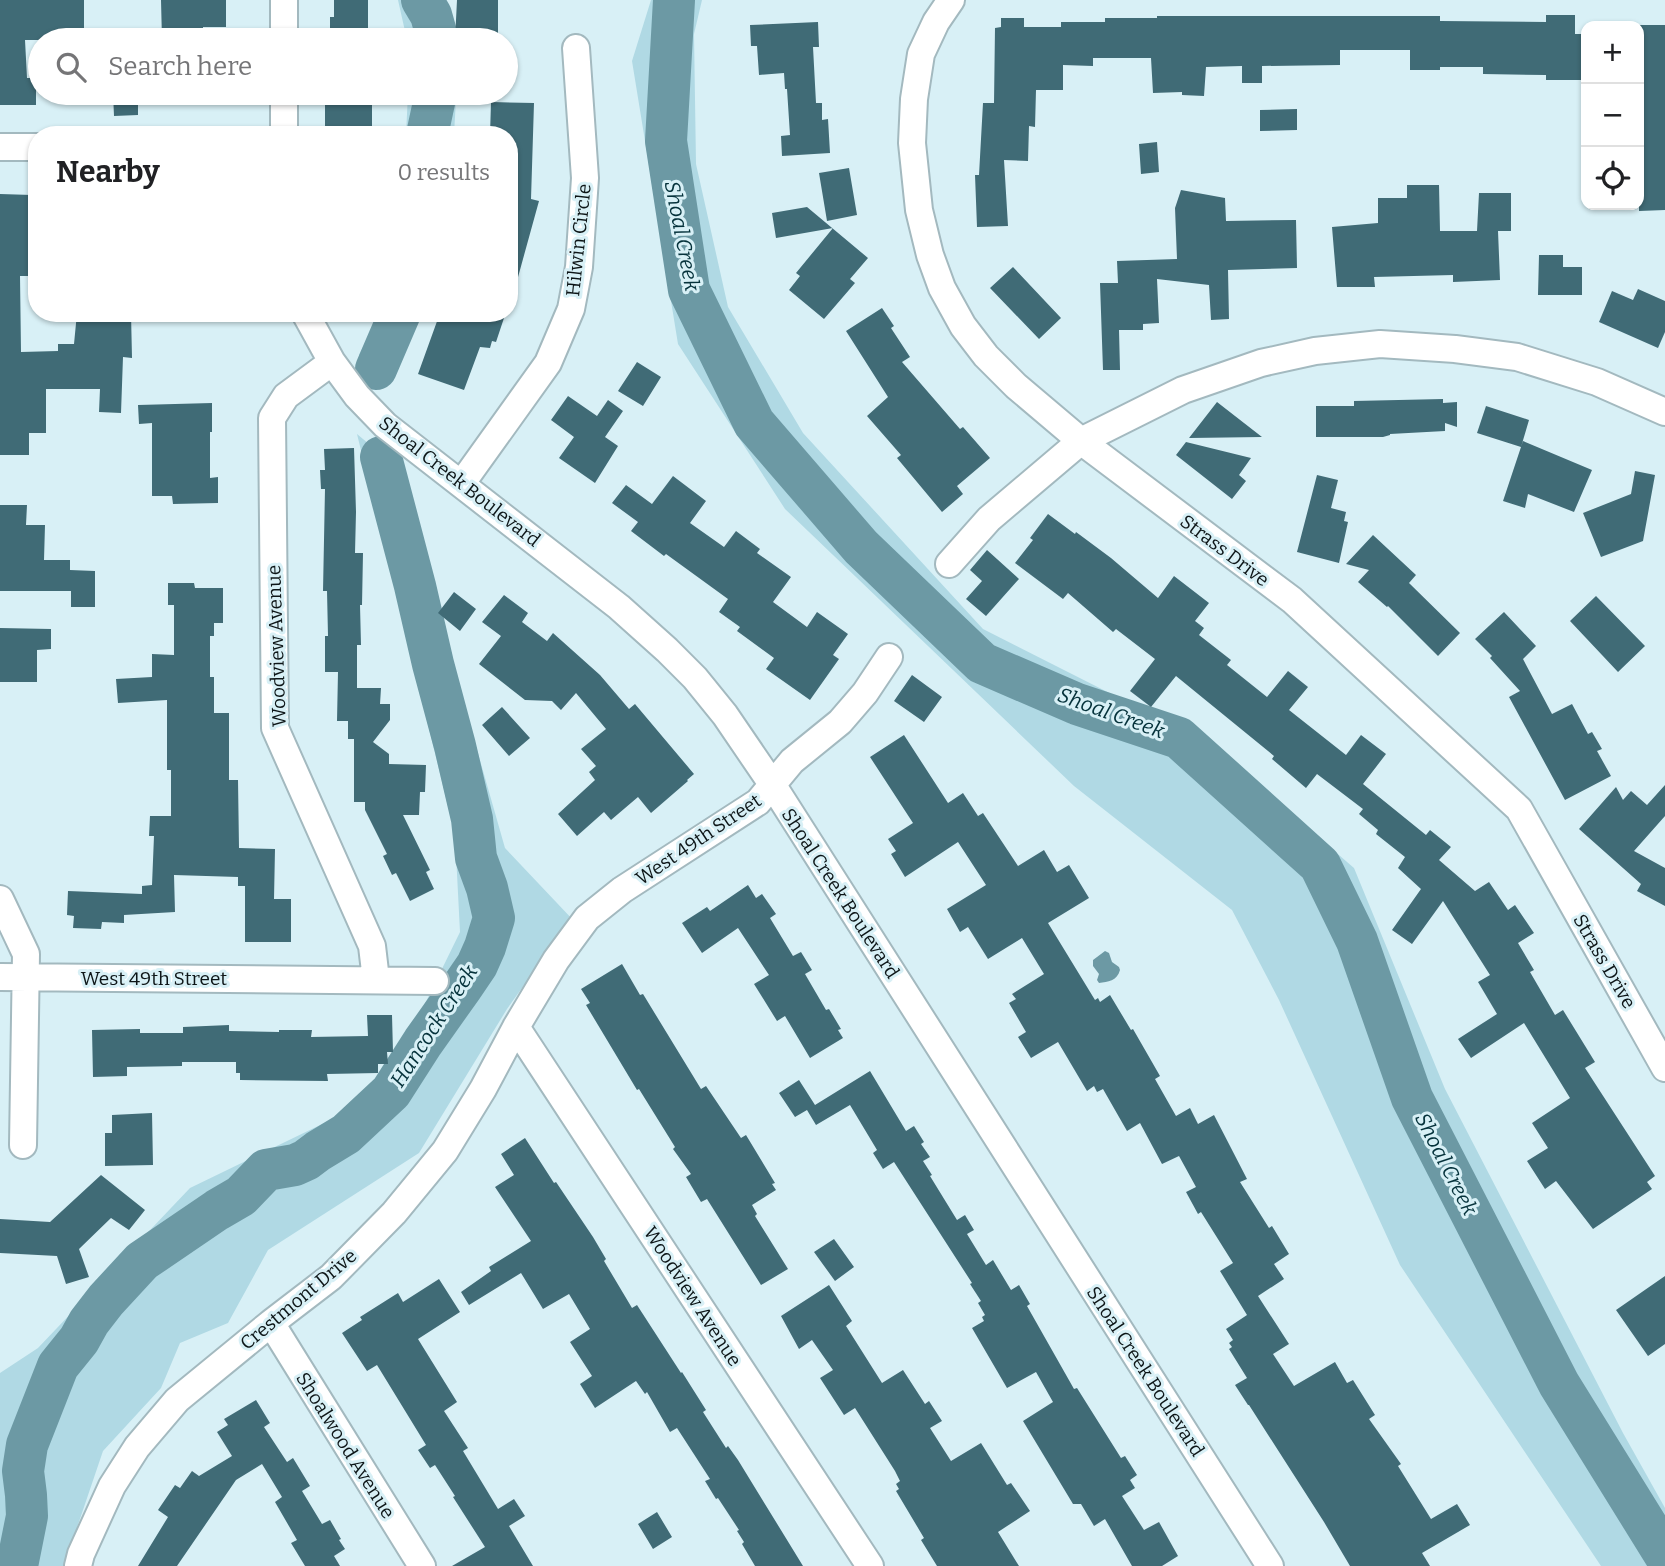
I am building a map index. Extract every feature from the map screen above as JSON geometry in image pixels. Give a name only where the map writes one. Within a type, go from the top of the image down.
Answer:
[{"type":"street","points":[[284,0],[284,28]]},
{"type":"street","name":"Strass Drive","points":[[951,0],[936,22],[921,54],[914,99],[912,143],[919,210],[930,255],[942,288],[963,326],[986,356],[1016,386],[1082,441],[1292,600],[1519,809],[1663,1061]]},
{"type":"street","name":"Hilwin Circle","points":[[461,483],[548,363],[571,309],[579,267],[585,178],[576,48]]},
{"type":"street","points":[[284,105],[284,126]]},
{"type":"street","points":[[0,147],[28,147]]},
{"type":"street","name":"Shoal Creek Boulevard","points":[[310,322],[332,362],[356,396],[385,425],[619,607],[695,678],[725,715],[772,784],[1270,1566]]},
{"type":"street","points":[[949,564],[989,519],[1082,441],[1183,390],[1261,363],[1315,351],[1380,344],[1455,349],[1517,357],[1597,382],[1665,412]]},
{"type":"street","name":"Woodview Avenue","points":[[332,362],[286,396],[272,418],[275,729],[372,946],[376,980]]},
{"type":"street","name":"West 49th Street","points":[[516,1027],[556,960],[587,918],[622,890],[758,802],[792,761],[840,722],[865,693],[890,657]]},
{"type":"street","points":[[0,899],[26,954],[12,977],[23,1145]]},
{"type":"street","name":"West 49th Street","points":[[12,977],[435,981]]},
{"type":"street","name":"Woodview Avenue","points":[[516,1027],[870,1566]]},
{"type":"street","name":"Crestmont Drive","points":[[78,1566],[112,1486],[137,1447],[177,1400],[331,1277],[394,1213],[445,1151],[483,1089],[516,1027]]},
{"type":"street","name":"Shoalwood Avenue","points":[[271,1323],[422,1566]]},
{"type":"shaded area","points":[[398,0],[439,0],[445,28],[404,28]]},
{"type":"shaded area","points":[[651,0],[702,0],[694,34],[696,164],[728,307],[803,433],[983,629],[1151,714],[1195,731],[1354,868],[1445,1089],[1623,1433],[1665,1508],[1665,1566],[1601,1566],[1400,1265],[1279,1000],[1232,910],[1074,786],[785,509],[678,344],[632,61]]},
{"type":"shaded area","points":[[407,105],[456,105],[454,126],[406,126]]},
{"type":"shaded area","points":[[376,322],[418,322],[392,378],[359,355]]},
{"type":"shaded area","points":[[357,434],[405,474],[413,525],[505,848],[574,921],[562,932],[507,1009],[419,1153],[268,1250],[228,1323],[180,1343],[161,1388],[103,1451],[64,1566],[0,1566],[0,1373],[38,1348],[190,1188],[345,1113],[397,1061],[460,932],[455,835]]},
{"type":"shaded area","points":[[1105,951],[1120,970],[1114,979],[1099,983],[1099,974],[1093,966],[1093,960]]},
{"type":"building","points":[[0,0],[84,0],[84,28],[28,28],[28,40],[25,40],[28,105],[0,105]]},
{"type":"building","points":[[161,0],[226,0],[226,27],[162,28]]},
{"type":"building","points":[[334,0],[368,0],[368,28],[330,28],[330,17],[334,17]]},
{"type":"building","points":[[457,0],[498,0],[498,28],[456,28]]},
{"type":"building","points":[[1546,15],[1575,15],[1575,34],[1581,34],[1581,80],[1546,80],[1546,75],[1483,74],[1483,67],[1410,70],[1410,50],[1340,50],[1340,65],[1262,66],[1262,83],[1242,83],[1242,66],[1206,67],[1204,96],[1182,95],[1182,92],[1153,93],[1151,58],[1093,58],[1093,66],[1063,65],[1063,90],[1036,90],[1035,127],[1029,126],[1028,161],[1004,160],[1008,226],[977,227],[975,175],[979,175],[983,103],[994,103],[995,28],[1001,27],[1001,18],[1024,18],[1024,27],[1061,27],[1061,22],[1105,22],[1105,18],[1157,16],[1440,16],[1440,21],[1546,22]]},
{"type":"building","points":[[818,22],[819,47],[813,47],[816,103],[822,103],[822,120],[828,119],[830,153],[782,156],[781,136],[790,135],[784,73],[759,75],[757,46],[751,46],[750,25]]},
{"type":"building","points":[[1644,25],[1665,25],[1665,210],[1639,211],[1644,210]]},
{"type":"building","points":[[534,103],[531,199],[539,201],[518,277],[518,126],[490,126],[491,105]]},
{"type":"building","points":[[114,105],[138,105],[138,115],[114,116]]},
{"type":"building","points":[[325,105],[372,105],[372,126],[325,126]]},
{"type":"building","points":[[1297,109],[1297,130],[1260,131],[1260,110]]},
{"type":"building","points":[[1157,142],[1159,172],[1141,174],[1139,144]]},
{"type":"building","points":[[849,168],[857,215],[827,221],[819,173]]},
{"type":"building","points":[[1407,185],[1439,185],[1440,231],[1477,231],[1479,193],[1511,193],[1511,231],[1498,231],[1500,280],[1453,282],[1453,275],[1374,277],[1375,287],[1337,287],[1332,227],[1378,223],[1378,198],[1407,198]]},
{"type":"building","points":[[1181,190],[1225,198],[1226,221],[1296,220],[1297,268],[1228,270],[1229,319],[1211,320],[1209,285],[1157,279],[1159,323],[1143,324],[1143,330],[1119,330],[1120,370],[1103,370],[1100,283],[1118,283],[1117,261],[1177,259],[1175,208]]},
{"type":"building","points":[[0,194],[28,195],[28,276],[20,276],[21,352],[58,351],[58,344],[74,344],[76,322],[131,322],[132,358],[123,357],[121,413],[99,412],[100,389],[46,389],[46,433],[29,433],[29,455],[0,455]]},
{"type":"building","points":[[807,207],[832,228],[776,238],[772,213]]},
{"type":"building","points":[[833,228],[868,258],[850,279],[855,283],[824,319],[789,290],[800,276],[796,273]]},
{"type":"building","points":[[1539,255],[1563,255],[1563,267],[1582,267],[1582,295],[1538,295]]},
{"type":"building","points":[[1013,267],[1061,318],[1039,339],[990,288]]},
{"type":"building","points":[[1638,289],[1665,301],[1665,332],[1658,348],[1599,322],[1612,291],[1633,300]]},
{"type":"building","points":[[882,308],[894,326],[891,328],[910,357],[902,362],[960,429],[963,427],[990,458],[957,486],[963,494],[942,512],[897,458],[901,455],[867,416],[888,397],[846,331]]},
{"type":"building","points":[[437,322],[503,322],[496,342],[492,341],[490,348],[480,347],[464,390],[418,374]]},
{"type":"building","points":[[637,362],[661,377],[643,406],[618,391]]},
{"type":"building","points":[[568,396],[597,416],[608,400],[623,411],[605,437],[618,446],[595,483],[559,458],[574,437],[551,420]]},
{"type":"building","points":[[1443,399],[1443,403],[1457,402],[1457,427],[1445,423],[1445,431],[1390,434],[1383,437],[1316,437],[1316,406],[1354,406],[1354,401]]},
{"type":"building","points":[[1217,402],[1262,437],[1189,438]]},
{"type":"building","points":[[212,403],[210,478],[218,477],[218,503],[173,504],[172,496],[152,496],[152,423],[139,424],[138,405]]},
{"type":"building","points":[[1486,406],[1529,420],[1521,447],[1477,433]]},
{"type":"building","points":[[1523,441],[1592,470],[1574,512],[1528,494],[1525,508],[1503,501]]},
{"type":"building","points":[[1186,442],[1251,458],[1239,475],[1246,481],[1232,499],[1176,455]]},
{"type":"building","points":[[354,448],[355,553],[363,553],[357,688],[381,688],[380,704],[390,704],[390,720],[373,742],[389,754],[389,764],[426,765],[425,792],[420,792],[419,815],[403,815],[430,870],[426,872],[434,889],[410,901],[396,873],[392,875],[383,856],[387,854],[365,810],[365,802],[354,802],[354,739],[348,739],[348,721],[337,721],[338,672],[325,672],[325,636],[328,636],[327,591],[323,591],[325,489],[321,489],[320,470],[325,470],[324,449]]},
{"type":"building","points":[[1635,471],[1655,475],[1643,541],[1601,557],[1583,513],[1631,494]]},
{"type":"building","points":[[1317,475],[1338,480],[1331,508],[1346,512],[1344,521],[1348,522],[1339,563],[1297,552]]},
{"type":"building","points":[[673,476],[706,501],[690,523],[724,547],[736,531],[760,549],[757,553],[791,577],[773,602],[807,627],[817,612],[848,634],[833,655],[839,659],[810,700],[766,669],[774,658],[737,631],[740,627],[719,612],[728,599],[631,531],[638,522],[612,503],[626,485],[652,504]]},
{"type":"building","points":[[0,505],[27,505],[26,525],[45,525],[44,560],[70,560],[70,570],[95,571],[95,607],[71,607],[71,591],[0,591]]},
{"type":"building","points":[[1048,514],[1111,558],[1158,598],[1174,576],[1209,603],[1195,621],[1204,628],[1199,635],[1231,660],[1227,665],[1267,697],[1288,671],[1308,687],[1289,710],[1346,755],[1361,735],[1386,754],[1363,784],[1426,835],[1430,830],[1451,847],[1439,860],[1475,891],[1489,882],[1508,910],[1515,905],[1534,933],[1518,943],[1534,970],[1530,972],[1555,1015],[1563,1010],[1595,1062],[1585,1068],[1655,1176],[1647,1182],[1652,1189],[1593,1229],[1556,1181],[1545,1189],[1527,1161],[1548,1148],[1532,1123],[1570,1098],[1524,1023],[1471,1058],[1458,1039],[1497,1014],[1478,982],[1490,975],[1443,901],[1412,944],[1392,930],[1421,889],[1398,868],[1405,857],[1376,834],[1378,830],[1359,814],[1363,809],[1317,774],[1306,788],[1272,759],[1274,756],[1176,676],[1151,707],[1130,691],[1155,659],[1116,629],[1113,632],[1068,593],[1063,599],[1015,563]]},
{"type":"building","points":[[1373,535],[1416,575],[1409,583],[1460,633],[1438,656],[1388,606],[1358,582],[1369,570],[1346,564]]},
{"type":"building","points":[[987,550],[1019,579],[986,616],[966,599],[982,581],[970,570]]},
{"type":"building","points":[[168,583],[194,583],[195,588],[223,588],[223,623],[214,623],[214,636],[210,636],[210,677],[214,677],[214,713],[229,713],[229,780],[238,780],[239,848],[275,849],[274,899],[291,899],[291,942],[245,942],[245,886],[238,886],[238,877],[174,875],[175,912],[124,915],[124,923],[102,922],[101,929],[73,928],[74,916],[67,915],[68,891],[142,894],[142,886],[152,885],[154,836],[149,836],[150,816],[171,816],[171,770],[167,770],[167,700],[118,703],[116,679],[152,677],[152,654],[174,655],[174,605],[168,605]]},
{"type":"building","points":[[454,592],[476,609],[460,631],[438,613]]},
{"type":"building","points":[[504,595],[528,613],[522,622],[547,641],[553,633],[600,675],[629,709],[635,704],[694,774],[651,813],[638,797],[611,820],[604,812],[577,836],[558,814],[595,780],[589,772],[596,766],[581,749],[606,729],[576,693],[561,710],[552,701],[525,700],[479,664],[501,636],[482,622]]},
{"type":"building","points":[[1596,596],[1645,646],[1618,672],[1570,621]]},
{"type":"building","points":[[1504,612],[1536,646],[1523,659],[1552,714],[1572,704],[1588,734],[1592,732],[1602,749],[1597,751],[1611,776],[1565,800],[1509,697],[1520,691],[1475,639]]},
{"type":"building","points":[[0,628],[51,629],[51,649],[37,650],[37,682],[0,682]]},
{"type":"building","points":[[912,675],[942,697],[924,722],[894,701]]},
{"type":"building","points":[[502,707],[530,738],[509,756],[482,725]]},
{"type":"building","points":[[904,735],[948,803],[963,793],[978,816],[983,813],[1018,866],[1044,850],[1057,872],[1069,865],[1089,898],[1048,923],[1095,1000],[1098,998],[1100,1002],[1110,995],[1131,1030],[1133,1029],[1160,1076],[1155,1079],[1176,1116],[1190,1108],[1198,1124],[1214,1115],[1247,1179],[1240,1182],[1289,1254],[1274,1264],[1284,1279],[1258,1296],[1289,1344],[1273,1354],[1294,1386],[1335,1362],[1347,1383],[1353,1380],[1375,1415],[1369,1419],[1401,1464],[1398,1466],[1431,1519],[1457,1504],[1470,1525],[1422,1553],[1430,1566],[1350,1566],[1235,1385],[1247,1378],[1229,1349],[1232,1347],[1229,1343],[1233,1340],[1226,1329],[1247,1315],[1220,1271],[1233,1263],[1201,1212],[1198,1214],[1186,1192],[1196,1187],[1179,1156],[1162,1164],[1140,1123],[1127,1131],[1103,1089],[1097,1092],[1094,1086],[1087,1091],[1058,1042],[1031,1058],[1018,1037],[1026,1032],[1009,1003],[1016,999],[1012,994],[1044,974],[1022,938],[988,959],[968,927],[960,932],[947,909],[986,885],[958,842],[905,877],[891,854],[896,851],[888,839],[913,823],[870,757]]},
{"type":"building","points":[[1665,785],[1665,816],[1634,851],[1665,868],[1665,906],[1637,891],[1641,884],[1579,829],[1616,787],[1623,800],[1631,791],[1647,805]]},
{"type":"building","points":[[748,885],[756,898],[762,894],[776,914],[770,918],[793,956],[801,952],[812,970],[805,974],[826,1010],[829,1009],[841,1029],[838,1030],[843,1038],[810,1058],[785,1016],[777,1021],[754,984],[769,975],[738,928],[702,953],[682,923],[707,907],[710,911]]},
{"type":"building","points":[[622,964],[701,1089],[706,1086],[741,1138],[746,1135],[775,1183],[772,1184],[776,1190],[752,1205],[757,1214],[755,1216],[788,1269],[761,1285],[707,1199],[701,1202],[686,1177],[691,1174],[586,1005],[590,1003],[581,989]]},
{"type":"building","points":[[367,1015],[392,1015],[393,1052],[387,1052],[388,1064],[378,1064],[378,1073],[327,1074],[328,1081],[240,1080],[240,1073],[236,1073],[236,1062],[182,1062],[182,1066],[127,1067],[127,1076],[93,1077],[92,1030],[140,1029],[140,1033],[183,1033],[183,1027],[229,1025],[229,1031],[312,1030],[311,1037],[368,1036]]},
{"type":"building","points":[[870,1071],[906,1131],[914,1126],[924,1142],[921,1144],[930,1157],[923,1161],[932,1175],[930,1176],[957,1220],[965,1215],[974,1230],[967,1234],[986,1265],[993,1260],[1011,1290],[1019,1285],[1030,1304],[1027,1306],[1074,1389],[1077,1388],[1121,1458],[1125,1456],[1137,1475],[1130,1480],[1135,1488],[1122,1496],[1144,1530],[1159,1522],[1178,1556],[1162,1566],[1132,1566],[1105,1519],[1094,1526],[1081,1504],[1073,1504],[1023,1421],[1053,1402],[1036,1372],[1007,1388],[972,1328],[984,1321],[982,1317],[985,1315],[978,1303],[981,1301],[970,1284],[972,1283],[894,1162],[883,1169],[873,1153],[877,1150],[850,1105],[816,1125],[807,1110],[795,1117],[779,1093],[799,1080],[815,1105]]},
{"type":"building","points":[[152,1113],[153,1165],[105,1166],[105,1133],[112,1133],[112,1115]]},
{"type":"building","points":[[525,1138],[593,1237],[632,1308],[637,1305],[682,1372],[706,1410],[703,1412],[726,1448],[728,1446],[738,1460],[803,1566],[755,1566],[742,1544],[744,1542],[737,1531],[739,1530],[705,1481],[710,1479],[677,1428],[670,1432],[647,1392],[645,1394],[636,1381],[595,1408],[580,1384],[592,1376],[570,1342],[590,1329],[569,1294],[543,1309],[521,1273],[469,1305],[461,1292],[491,1271],[489,1267],[531,1241],[495,1187],[514,1175],[501,1154]]},
{"type":"building","points":[[101,1175],[145,1210],[129,1230],[111,1218],[79,1249],[89,1277],[66,1284],[57,1256],[0,1253],[0,1219],[50,1222]]},
{"type":"building","points":[[834,1239],[854,1267],[835,1281],[814,1252]]},
{"type":"building","points":[[1665,1276],[1665,1344],[1648,1356],[1616,1310]]},
{"type":"building","points":[[439,1279],[460,1312],[418,1339],[457,1402],[444,1411],[468,1448],[463,1451],[498,1509],[514,1499],[525,1516],[509,1526],[533,1566],[452,1566],[485,1547],[435,1465],[430,1468],[418,1450],[426,1445],[377,1365],[367,1371],[342,1333],[362,1320],[360,1317],[398,1293],[403,1302]]},
{"type":"building","points":[[829,1285],[852,1321],[846,1326],[882,1383],[903,1370],[925,1404],[929,1401],[942,1421],[930,1428],[951,1461],[981,1443],[1007,1485],[1011,1483],[1030,1511],[998,1532],[1019,1566],[937,1566],[896,1491],[899,1489],[896,1484],[900,1481],[895,1471],[855,1408],[844,1415],[820,1378],[833,1370],[812,1340],[799,1349],[781,1316]]},
{"type":"building","points":[[256,1400],[270,1423],[264,1427],[287,1462],[293,1458],[310,1486],[302,1491],[322,1524],[330,1520],[341,1539],[339,1540],[345,1549],[334,1556],[340,1566],[305,1566],[291,1543],[297,1540],[275,1502],[282,1497],[262,1464],[236,1480],[177,1566],[138,1566],[168,1517],[158,1510],[175,1485],[180,1488],[192,1471],[199,1476],[232,1456],[217,1432],[228,1425],[224,1419]]},
{"type":"building","points":[[657,1512],[672,1537],[653,1549],[638,1524]]},
{"type":"waterway","name":"Hancock Creek","points":[[422,0],[435,28]]},
{"type":"waterway","name":"Shoal Creek","points":[[674,0],[666,141],[689,290],[754,423],[861,547],[982,663],[1077,704],[1179,738],[1320,865],[1357,941],[1412,1098],[1559,1384],[1665,1555]]},
{"type":"waterway","name":"Hancock Creek","points":[[429,126],[433,105]]},
{"type":"waterway","name":"Hancock Creek","points":[[376,369],[396,322]]},
{"type":"waterway","name":"Hancock Creek","points":[[17,1566],[27,1516],[23,1471],[27,1445],[58,1366],[79,1340],[89,1322],[142,1261],[241,1196],[266,1170],[295,1165],[346,1134],[391,1092],[477,965],[485,947],[494,918],[476,858],[472,819],[455,746],[381,457]]}]
